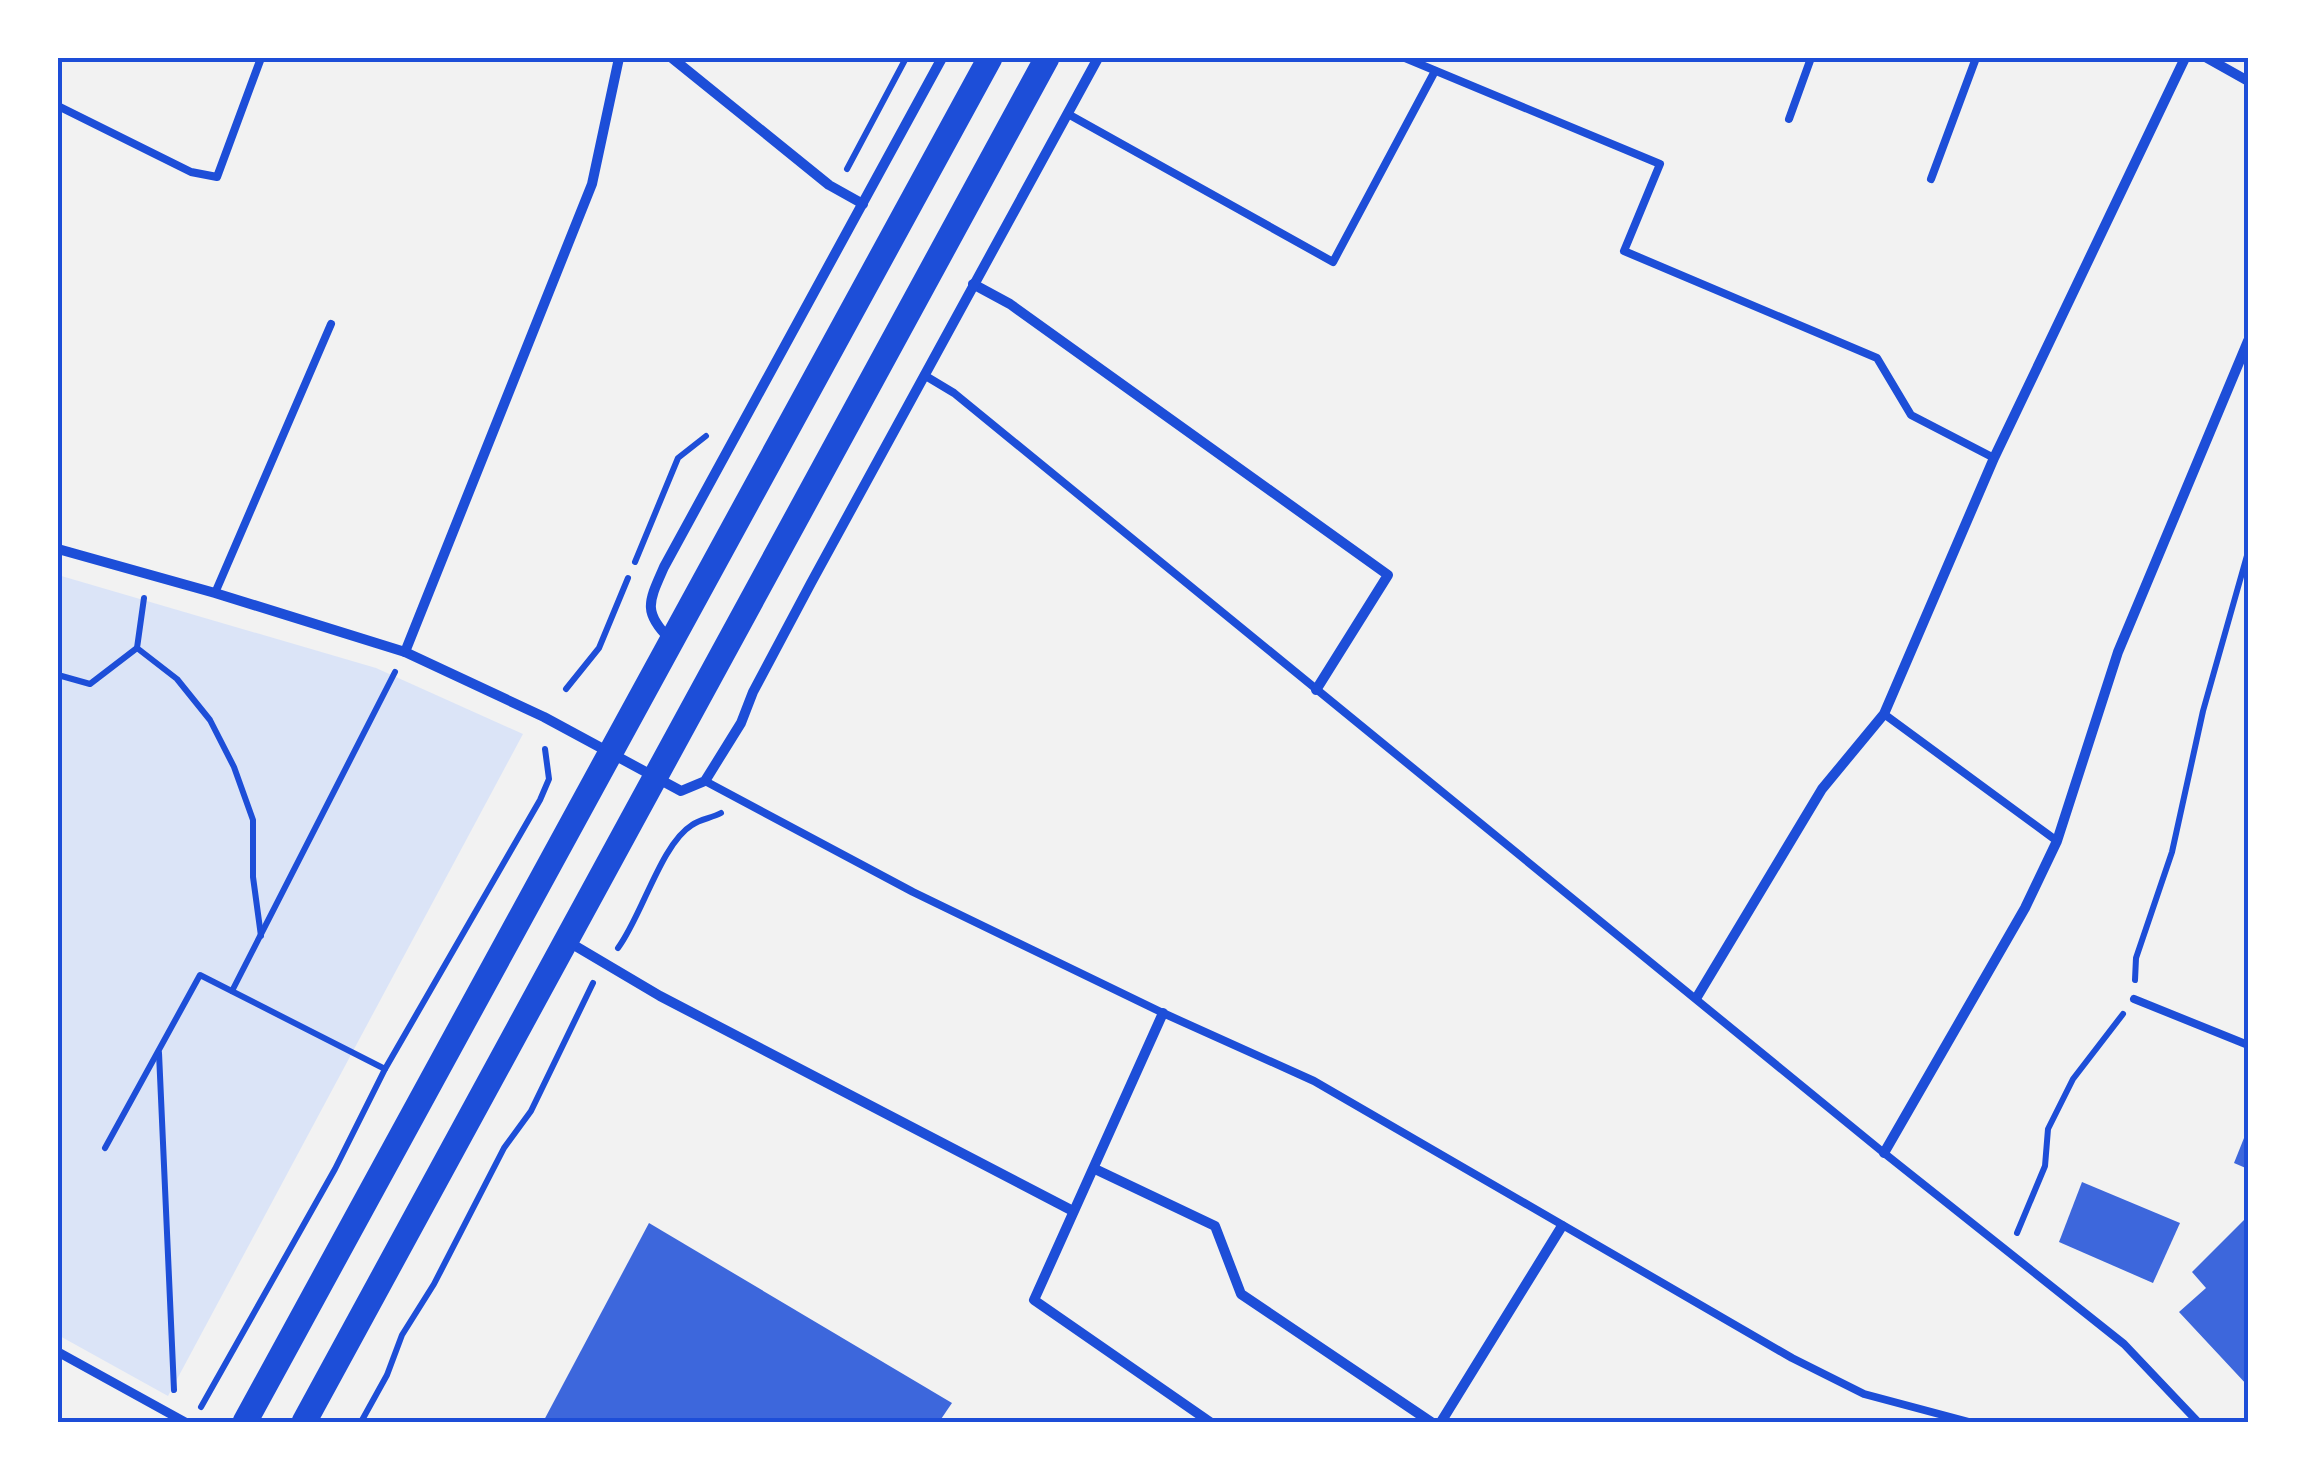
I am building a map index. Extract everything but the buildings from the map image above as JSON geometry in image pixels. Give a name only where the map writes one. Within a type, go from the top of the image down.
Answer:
[{"type":"main road","points":[[246,1422],[990,58]]},
{"type":"main road","points":[[304,1422],[1047,58]]},
{"type":"street","points":[[405,652],[592,184],[619,58]]},
{"type":"street","points":[[672,58],[829,184],[863,204]]},
{"type":"street","points":[[671,640],[653,623],[652,594],[942,58]]},
{"type":"street","points":[[58,549],[405,652],[544,716],[682,790],[705,781],[741,722],[753,692],[1098,58]]},
{"type":"street","points":[[1697,998],[1822,789],[1884,714],[1994,458],[2186,58]]},
{"type":"street","points":[[2207,58],[2248,81]]},
{"type":"street","points":[[973,284],[1010,304],[1388,575],[1316,690]]},
{"type":"street","points":[[1884,1153],[2026,908],[2057,840],[2118,652],[2248,340]]},
{"type":"street","points":[[567,940],[660,996],[1071,1210]]},
{"type":"street","points":[[1163,1013],[1095,1169],[1071,1210],[1034,1300],[1210,1422]]},
{"type":"street","points":[[1095,1169],[1215,1226],[1241,1294],[1431,1422]]},
{"type":"street","points":[[1440,1422],[1562,1226]]},
{"type":"street","points":[[58,1352],[180,1420]]},
{"type":"lane","points":[[58,106],[191,172],[217,177],[261,58]]},
{"type":"lane","points":[[1405,58],[1660,164],[1624,251],[1877,358],[1911,415],[1994,458]]},
{"type":"lane","points":[[1790,119],[1812,58]]},
{"type":"lane","points":[[1931,179],[1976,58]]},
{"type":"lane","points":[[1068,114],[1333,262],[1434,70]]},
{"type":"lane","points":[[215,593],[331,324]]},
{"type":"lane","points":[[924,375],[954,393],[1884,1153],[2124,1344],[2198,1422]]},
{"type":"lane","points":[[1884,714],[2057,840]]},
{"type":"lane","points":[[705,781],[913,892],[1314,1081],[1792,1358],[1864,1394],[1969,1422]]},
{"type":"lane","points":[[2134,999],[2248,1044]]},
{"type":"path","points":[[2008,1250],[2024,1222],[2046,1166],[2048,1130],[2073,1079],[2134,999],[2136,958],[2172,852],[2202,711],[2248,552]]},
{"type":"path","points":[[58,675],[90,684],[137,648],[147,573]]},
{"type":"path","points":[[137,648],[177,679],[210,720],[234,768],[253,820],[252,876],[261,936]]},
{"type":"path","points":[[232,991],[405,652]]},
{"type":"path","points":[[198,1411],[335,1169],[384,1069],[540,800],[549,780],[545,749]]},
{"type":"path","points":[[106,1148],[200,975],[384,1069]]},
{"type":"path","points":[[159,1052],[180,1420]]},
{"type":"shaded area","points":[[58,575],[376,668],[523,734],[168,1396],[58,1335]]}]
